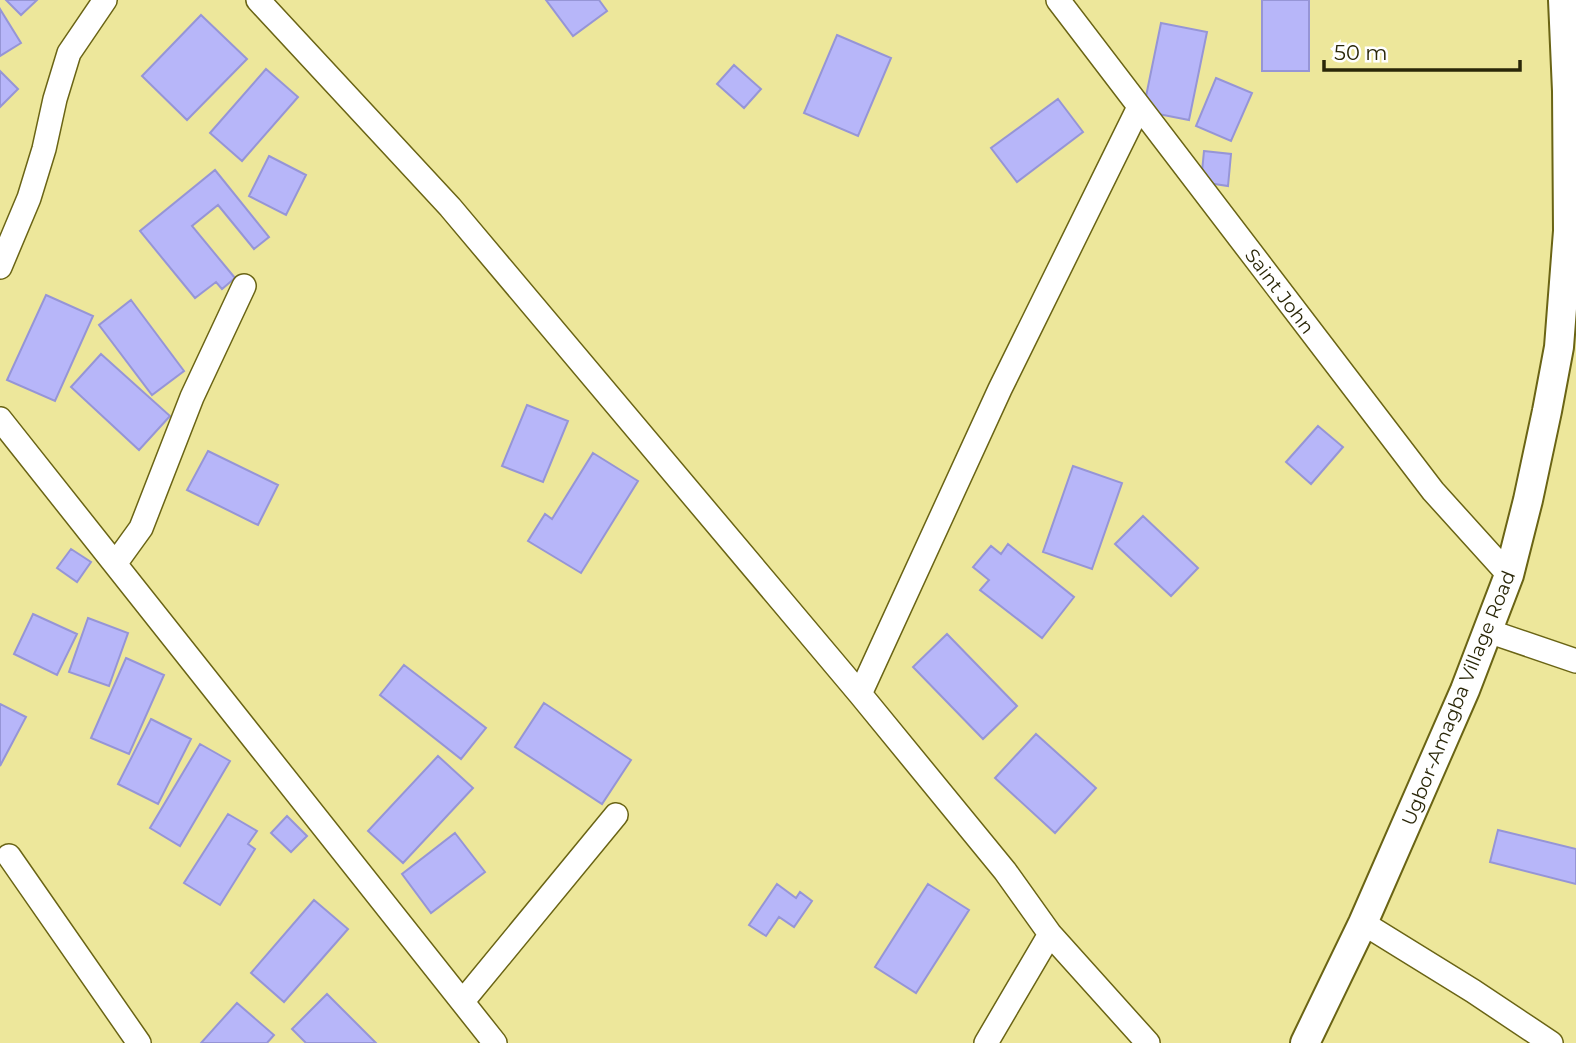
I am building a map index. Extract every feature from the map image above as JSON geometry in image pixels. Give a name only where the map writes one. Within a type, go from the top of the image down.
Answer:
[{"type":"street","points":[[0,267],[29,198],[69,53],[104,0]]},
{"type":"street","points":[[258,0],[450,206],[860,694],[1005,871],[1049,934],[1148,1043]]},
{"type":"street","name":"Saint John","points":[[1058,0],[1433,491],[1509,575]]},
{"type":"street","name":"Ugbor-Amagba Village Road","points":[[1305,1043],[1363,923],[1459,702],[1509,575],[1531,487],[1559,347],[1572,232],[1567,4]]},
{"type":"street","points":[[860,694],[1000,389],[1139,107]]},
{"type":"street","points":[[115,564],[141,528],[191,397],[244,286]]},
{"type":"street","points":[[0,419],[495,1043]]},
{"type":"street","points":[[1488,631],[1576,661]]},
{"type":"street","points":[[463,1001],[616,815]]},
{"type":"street","points":[[9,856],[139,1043]]},
{"type":"street","points":[[1363,923],[1551,1043]]},
{"type":"street","points":[[986,1043],[1049,934]]},
{"type":"building","points":[[6,0],[37,0],[21,15]]},
{"type":"building","points":[[546,0],[599,0],[607,11],[573,36]]},
{"type":"building","points":[[1262,0],[1309,0],[1309,71],[1262,71]]},
{"type":"building","points":[[0,9],[21,43],[0,56]]},
{"type":"building","points":[[201,15],[247,59],[187,120],[142,76]]},
{"type":"building","points":[[1161,23],[1207,32],[1189,120],[1143,111]]},
{"type":"building","points":[[837,35],[891,58],[858,136],[804,113]]},
{"type":"building","points":[[734,65],[761,89],[744,108],[717,84]]},
{"type":"building","points":[[266,69],[298,97],[242,161],[210,133]]},
{"type":"building","points":[[0,71],[18,89],[0,107]]},
{"type":"building","points":[[1216,78],[1252,93],[1231,141],[1196,126]]},
{"type":"building","points":[[1058,99],[1083,132],[1017,182],[991,148]]},
{"type":"building","points":[[1204,151],[1231,154],[1228,186],[1201,182]]},
{"type":"building","points":[[269,156],[306,175],[286,215],[249,196]]},
{"type":"building","points":[[215,170],[269,237],[254,249],[218,205],[192,226],[235,278],[222,289],[216,282],[195,298],[140,231]]},
{"type":"building","points":[[46,295],[93,316],[55,401],[7,380]]},
{"type":"building","points":[[131,300],[184,371],[152,395],[99,325]]},
{"type":"building","points":[[101,354],[170,416],[139,450],[71,387]]},
{"type":"building","points":[[527,405],[568,421],[543,482],[502,466]]},
{"type":"building","points":[[1318,426],[1343,447],[1311,484],[1286,462]]},
{"type":"building","points":[[208,451],[278,485],[258,525],[187,490]]},
{"type":"building","points":[[593,453],[638,481],[581,573],[528,541],[545,514],[552,519]]},
{"type":"building","points":[[1073,466],[1122,483],[1092,569],[1043,552]]},
{"type":"building","points":[[1143,516],[1198,568],[1171,596],[1115,544]]},
{"type":"building","points":[[1008,544],[1074,597],[1042,638],[980,590],[989,580],[973,567],[991,546],[1001,554]]},
{"type":"building","points":[[71,549],[91,562],[77,582],[57,568]]},
{"type":"building","points":[[33,614],[77,634],[57,675],[14,654]]},
{"type":"building","points":[[88,618],[128,633],[109,686],[69,672]]},
{"type":"building","points":[[947,634],[1017,706],[983,739],[913,667]]},
{"type":"building","points":[[126,658],[164,675],[129,754],[91,738]]},
{"type":"building","points":[[404,665],[486,728],[461,759],[380,695]]},
{"type":"building","points":[[544,703],[631,760],[602,804],[515,747]]},
{"type":"building","points":[[0,704],[26,717],[0,766]]},
{"type":"building","points":[[151,719],[191,739],[158,804],[118,784]]},
{"type":"building","points":[[1036,734],[1096,788],[1055,833],[995,778]]},
{"type":"building","points":[[200,744],[230,761],[180,846],[150,828]]},
{"type":"building","points":[[438,756],[473,788],[403,863],[368,831]]},
{"type":"building","points":[[228,814],[257,831],[248,844],[255,849],[220,905],[184,883]]},
{"type":"building","points":[[287,816],[307,836],[291,852],[271,833]]},
{"type":"building","points":[[1498,830],[1576,849],[1576,884],[1490,862]]},
{"type":"building","points":[[455,833],[485,872],[431,913],[402,874]]},
{"type":"building","points":[[777,884],[796,898],[800,892],[812,901],[794,927],[779,917],[766,936],[749,925]]},
{"type":"building","points":[[928,884],[969,910],[916,993],[875,967]]},
{"type":"building","points":[[314,900],[348,929],[284,1002],[251,973]]},
{"type":"building","points":[[327,994],[376,1043],[306,1043],[292,1029]]},
{"type":"building","points":[[237,1003],[274,1035],[267,1043],[201,1043]]}]
